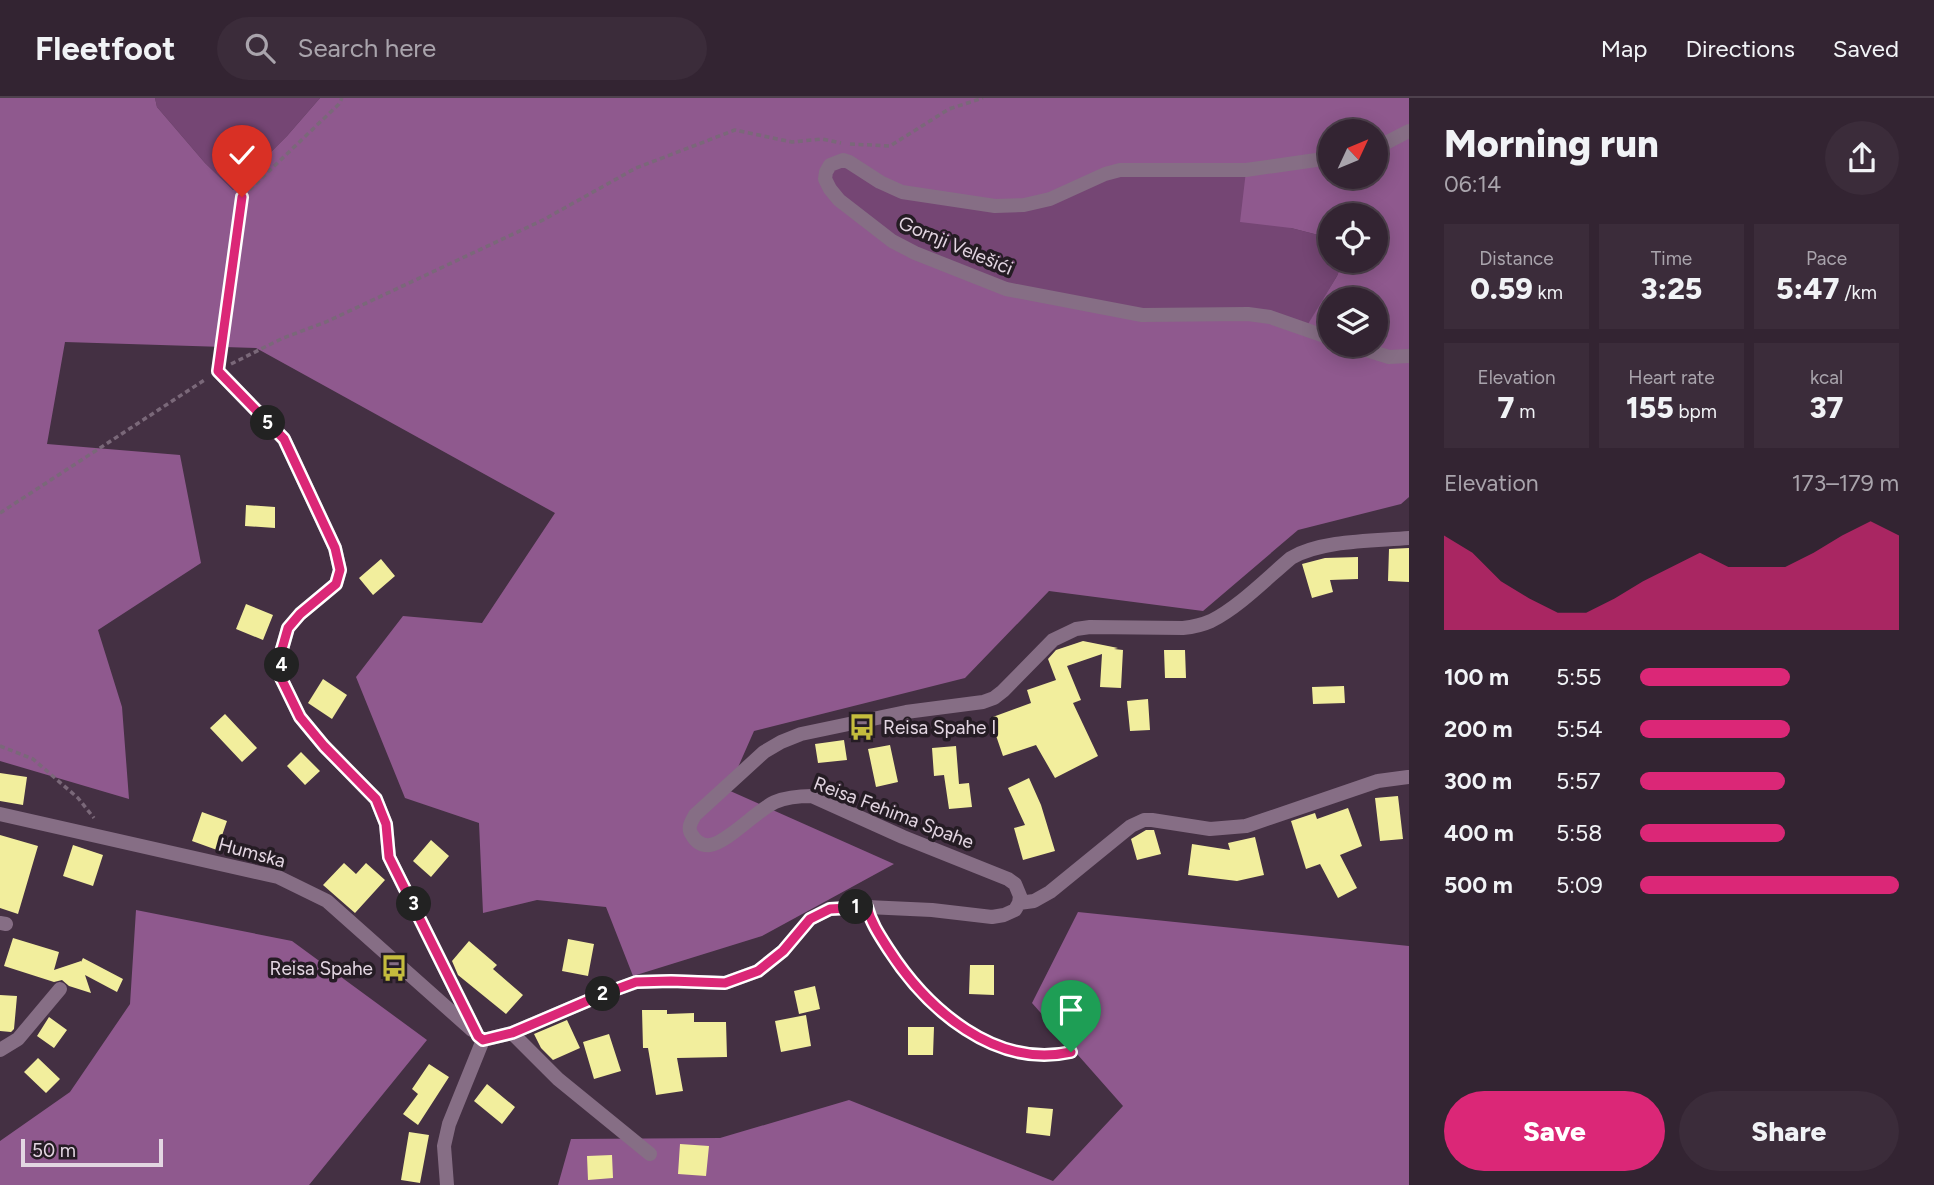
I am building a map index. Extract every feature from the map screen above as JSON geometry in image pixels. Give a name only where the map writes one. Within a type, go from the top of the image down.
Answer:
[{"type":"street","points":[[1388,142],[1409,131]]},
{"type":"street","name":"Gornji Velešići","points":[[1318,160],[1246,170],[1120,170],[1050,199],[1024,205],[995,206],[902,192],[880,183],[843,160],[830,165],[825,180],[839,200],[892,241],[915,253],[1006,289],[1142,315],[1248,314],[1270,317],[1318,334]]},
{"type":"street","points":[[1388,357],[1409,356]]},
{"type":"street","points":[[218,371],[284,439],[335,548],[340,570],[336,584],[300,614],[288,628],[282,649],[281,678],[300,717],[324,746],[376,799],[386,824],[389,857],[481,1038],[449,1124],[444,1146],[447,1185]]},
{"type":"street","name":"Reisa Fehima Spahe","points":[[1019,903],[1019,890],[1015,884],[999,874],[812,796],[796,796],[772,803],[723,839],[709,846],[694,838],[690,823],[695,815],[764,752],[801,734],[906,712],[983,702],[1003,691],[1042,649],[1065,633],[1090,627],[1198,626],[1233,607],[1300,552],[1329,545],[1409,538]]},
{"type":"street","points":[[481,1038],[512,1033],[636,982],[725,983],[758,971],[783,951],[810,919],[830,909],[867,907],[932,910],[992,917],[1010,913],[1019,903],[1034,901],[1050,892],[1131,827],[1144,820],[1210,829],[1246,826],[1359,787],[1385,780],[1408,778]]},
{"type":"street","name":"Humska","points":[[0,814],[278,877],[327,901],[481,1038]]},
{"type":"street","points":[[0,1050],[18,1039],[60,989]]},
{"type":"street","points":[[512,1033],[558,1079],[650,1154]]},
{"type":"lane","points":[[867,907],[870,919],[900,968],[924,996],[949,1018],[979,1038],[1006,1048],[1030,1054],[1057,1055],[1071,1052]]},
{"type":"path","points":[[218,371],[242,197],[339,104],[342,98]]},
{"type":"path","points":[[0,513],[218,371],[283,338],[338,316],[543,220],[636,168],[734,130],[792,142],[822,139],[845,144],[890,146],[949,109],[983,98]]},
{"type":"path","points":[[845,144],[849,162]]},
{"type":"path","points":[[0,746],[33,759],[78,799],[111,839]]},
{"type":"shaded area","points":[[0,98],[155,98],[157,107],[205,163],[233,190],[287,136],[320,98],[1409,98],[1409,497],[1401,504],[1298,530],[1203,611],[1049,591],[965,678],[754,731],[728,790],[894,864],[762,936],[633,976],[606,907],[537,900],[483,913],[479,823],[405,798],[356,677],[403,616],[482,623],[555,513],[256,348],[65,342],[47,444],[180,455],[201,563],[98,630],[122,707],[129,799],[0,761]],"holes":[[[843,160],[902,192],[1024,205],[1134,169],[1246,171],[1240,222],[1291,228],[1318,235],[1318,203],[1388,203],[1388,273],[1338,273],[1330,287],[1388,287],[1388,357],[1318,357],[1318,307],[1305,329],[1248,314],[1142,315],[1006,289],[872,227],[825,180]]]},
{"type":"shaded area","points":[[155,98],[320,98],[287,136],[233,190],[205,163],[157,107]]},
{"type":"shaded area","points":[[830,165],[1105,174],[1246,170],[1291,228],[1318,235],[1318,273],[1338,273],[1330,287],[1318,287],[1318,308],[1305,330],[1142,315],[1006,289],[915,253],[839,200],[826,172]]},
{"type":"shaded area","points":[[136,910],[292,941],[427,1040],[309,1185],[0,1185],[0,1141],[70,1092],[130,1004]]},
{"type":"shaded area","points":[[1078,912],[1409,946],[1409,1185],[558,1185],[571,1139],[720,1138],[849,1100],[1053,1181],[1123,1106],[1032,1003]]},
{"type":"building","points":[[246,505],[275,507],[275,528],[245,526]]},
{"type":"building","points":[[1409,548],[1409,582],[1388,581],[1389,549]]},
{"type":"building","points":[[1358,557],[1358,579],[1330,580],[1333,592],[1312,598],[1302,564],[1325,558]]},
{"type":"building","points":[[381,559],[395,576],[373,595],[359,578]]},
{"type":"building","points":[[246,604],[273,615],[263,640],[236,629]]},
{"type":"building","points":[[1083,641],[1123,650],[1121,688],[1100,687],[1102,654],[1067,666],[1081,700],[1073,703],[1098,756],[1055,778],[1036,745],[1003,756],[990,718],[1031,703],[1027,690],[1056,680],[1048,659],[1056,650]]},
{"type":"building","points":[[1164,650],[1185,650],[1186,678],[1165,678]]},
{"type":"building","points":[[323,679],[347,695],[332,719],[308,703]]},
{"type":"building","points":[[1344,686],[1345,703],[1313,704],[1312,687]]},
{"type":"building","points":[[1148,699],[1150,730],[1130,731],[1127,701]]},
{"type":"building","points":[[225,714],[257,748],[242,762],[210,728]]},
{"type":"building","points":[[844,740],[847,760],[818,763],[815,744]]},
{"type":"building","points":[[890,745],[898,782],[876,787],[868,749]]},
{"type":"building","points":[[956,746],[959,784],[969,783],[972,807],[949,809],[944,775],[934,776],[932,748]]},
{"type":"building","points":[[301,752],[320,771],[305,785],[287,766]]},
{"type":"building","points":[[0,773],[27,777],[23,805],[0,801]]},
{"type":"building","points":[[1029,778],[1041,805],[1055,851],[1023,860],[1014,828],[1025,825],[1008,788]]},
{"type":"building","points":[[1398,796],[1403,839],[1380,841],[1375,798]]},
{"type":"building","points":[[1348,808],[1362,846],[1340,855],[1357,888],[1338,898],[1320,864],[1306,869],[1291,821],[1315,813],[1317,819]]},
{"type":"building","points":[[202,812],[227,821],[217,850],[192,841]]},
{"type":"building","points":[[1146,830],[1154,830],[1161,854],[1137,860],[1131,839]]},
{"type":"building","points":[[0,835],[38,846],[18,914],[0,908]]},
{"type":"building","points":[[1255,837],[1264,875],[1237,881],[1188,875],[1192,844],[1230,850],[1228,843]]},
{"type":"building","points":[[431,840],[449,856],[431,877],[413,861]]},
{"type":"building","points":[[73,845],[103,855],[93,886],[63,876]]},
{"type":"building","points":[[344,863],[356,874],[366,863],[385,880],[355,913],[323,885]]},
{"type":"building","points":[[13,938],[59,952],[54,970],[81,962],[83,958],[123,979],[117,992],[85,975],[91,993],[69,986],[62,980],[54,982],[4,966]]},
{"type":"building","points":[[568,939],[594,944],[588,976],[562,971]]},
{"type":"building","points":[[469,941],[497,965],[493,969],[523,995],[506,1014],[458,975],[452,961]]},
{"type":"building","points":[[970,965],[994,965],[994,995],[969,994]]},
{"type":"building","points":[[815,986],[820,1009],[799,1014],[794,991]]},
{"type":"building","points":[[0,995],[17,996],[14,1029],[11,1032],[0,1031]]},
{"type":"building","points":[[642,1010],[667,1010],[667,1014],[694,1013],[694,1022],[726,1022],[727,1057],[677,1058],[683,1091],[656,1095],[648,1048],[643,1048]]},
{"type":"building","points":[[806,1015],[811,1046],[781,1052],[775,1021]]},
{"type":"building","points":[[49,1017],[67,1030],[54,1048],[37,1036]]},
{"type":"building","points":[[567,1020],[580,1048],[553,1060],[541,1048],[534,1034]]},
{"type":"building","points":[[908,1027],[934,1027],[933,1055],[908,1055]]},
{"type":"building","points":[[609,1034],[621,1071],[594,1079],[583,1042]]},
{"type":"building","points":[[38,1058],[60,1079],[46,1093],[24,1072]]},
{"type":"building","points":[[429,1064],[449,1077],[418,1125],[403,1114],[418,1094],[412,1089]]},
{"type":"building","points":[[487,1084],[515,1107],[502,1124],[474,1101]]},
{"type":"building","points":[[1028,1107],[1053,1109],[1050,1136],[1026,1133]]},
{"type":"building","points":[[409,1132],[429,1135],[420,1183],[401,1180]]},
{"type":"building","points":[[680,1144],[709,1146],[706,1176],[678,1174]]},
{"type":"building","points":[[612,1155],[613,1178],[588,1180],[587,1156]]},
{"type":"place","name":"Reisa Spahe I","points":[[862,727]]},
{"type":"place","name":"Reisa Spahe","points":[[394,968]]},
{"type":"route","points":[[242,197],[218,371],[284,439],[335,548],[340,570],[336,584],[300,614],[288,628],[282,649],[281,678],[300,717],[324,746],[376,799],[386,824],[389,857],[478,1036],[483,1040],[512,1033],[636,982],[725,983],[758,971],[783,951],[810,919],[830,909],[867,907],[870,919],[900,968],[924,996],[949,1018],[979,1038],[1006,1048],[1030,1054],[1057,1055],[1071,1052]]}]
